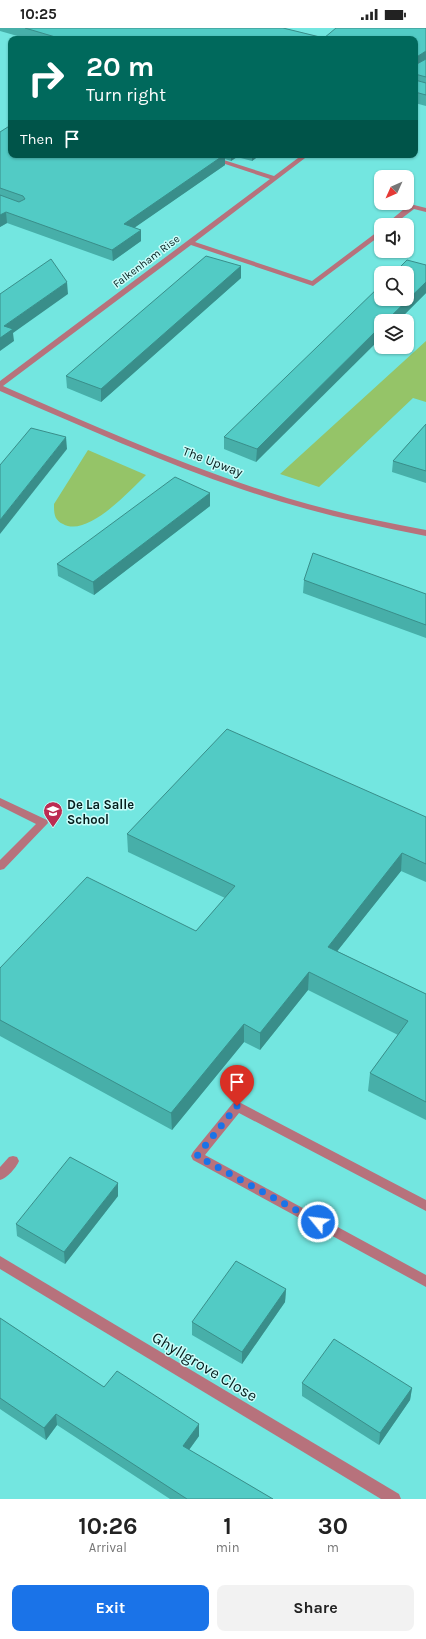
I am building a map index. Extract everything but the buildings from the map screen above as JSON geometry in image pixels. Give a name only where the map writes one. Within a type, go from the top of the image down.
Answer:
[{"type":"street","points":[[211,158],[275,178]]},
{"type":"street","name":"Falkenham Rise","points":[[0,385],[302,158]]},
{"type":"street","points":[[398,218],[413,206],[426,210]]},
{"type":"street","points":[[189,242],[313,284],[374,236]]},
{"type":"street","name":"The Upway","points":[[0,388],[140,448],[230,482],[322,511],[426,533]]},
{"type":"street","points":[[0,802],[42,823],[0,866]]},
{"type":"street","points":[[426,1206],[237,1106],[197,1156],[426,1281]]},
{"type":"street","points":[[0,1175],[13,1161]]},
{"type":"street","name":"Ghyllgrove Close","points":[[0,1262],[394,1499]]},
{"type":"green space","points":[[426,341],[426,402],[413,398],[319,487],[280,474],[412,354],[414,354],[414,352]]},
{"type":"green space","points":[[88,450],[146,475],[119,501],[96,519],[73,527],[63,524],[56,518],[54,513],[54,504]]},
{"type":"place","name":"De La Salle School","points":[[53,828]]},
{"type":"route","points":[[237,1106],[197,1156],[318,1222]]}]
